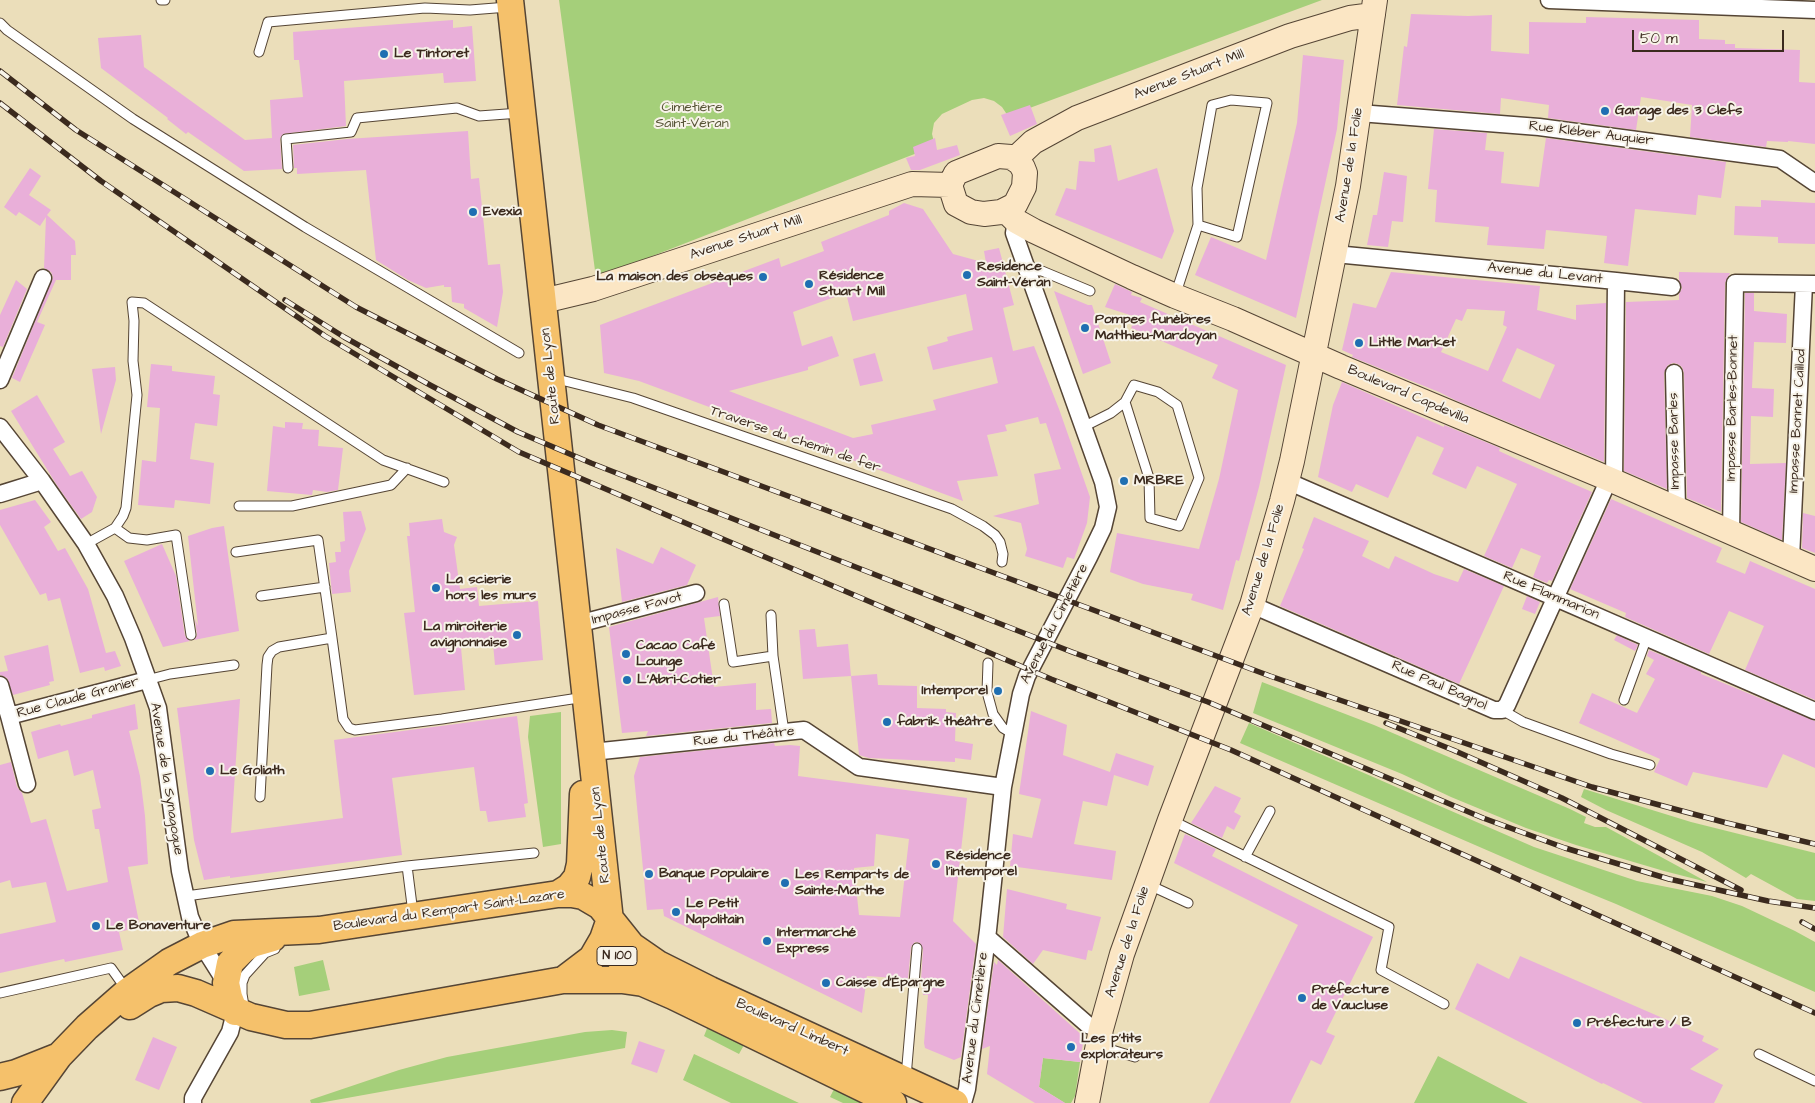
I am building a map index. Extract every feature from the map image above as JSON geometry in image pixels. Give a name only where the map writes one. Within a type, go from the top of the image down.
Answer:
[{"type":"main road","name":"Route de Lyon","points":[[511,4],[612,939],[617,955],[626,968],[643,983]]},
{"type":"main road","name":"Route de Lyon","points":[[558,894],[569,887],[577,877],[580,864],[583,784],[592,752]]},
{"type":"main road","name":"Boulevard du Rempart Saint-Lazare","points":[[226,983],[230,963],[252,944],[414,916],[558,894],[583,896],[600,906],[610,919]]},
{"type":"main road","name":"Boulevard Limbert","points":[[610,919],[632,946],[658,964],[710,990],[955,1103]]},
{"type":"main road","points":[[563,980],[592,958],[603,939],[610,919]]},
{"type":"main road","name":"Boulevard du Rempart Saint-Lazare","points":[[26,1103],[59,1056],[87,1027],[128,991],[169,962],[202,945],[234,934],[298,937]]},
{"type":"main road","points":[[43,1103],[70,1066],[103,1030],[134,1002],[149,994],[170,988],[178,988],[196,993],[243,1015],[286,1025],[310,1026],[563,980],[603,979],[643,983]]},
{"type":"main road","points":[[226,983],[229,997],[243,1015]]},
{"type":"main road","name":"Boulevard Limbert","points":[[643,983],[893,1103]]},
{"type":"main road","points":[[0,1077],[16,1073],[59,1056]]},
{"type":"street","points":[[1549,0],[1741,4],[1815,10]]},
{"type":"street","name":"Avenue de la Folie","points":[[1087,1103],[1099,1038],[1122,954],[1170,820],[1252,605],[1287,481],[1348,186],[1374,8]]},
{"type":"street","name":"Avenue Stuart Mill","points":[[1015,159],[1033,142],[1077,118],[1290,36],[1350,18],[1374,8]]},
{"type":"street","name":"Rue Kléber Auquier","points":[[1359,113],[1539,127],[1780,159],[1815,183]]},
{"type":"street","points":[[998,156],[1015,159],[1023,168],[1025,181],[1011,216],[984,214],[964,209],[956,204],[950,185],[956,172],[998,156]]},
{"type":"street","name":"Avenue Stuart Mill","points":[[543,301],[593,289],[912,184],[950,185]]},
{"type":"street","name":"Avenue du Cimetière","points":[[964,1103],[1004,787],[1021,694],[1028,676],[1078,582],[1103,528],[1108,507],[1103,482],[1014,233],[1011,216]]},
{"type":"street","name":"Boulevard Capdevilla","points":[[1011,216],[1040,234],[1175,296],[1233,318],[1313,355],[1612,480],[1815,569]]},
{"type":"street","name":"Avenue du Levant","points":[[1335,254],[1616,281],[1612,480]]},
{"type":"street","points":[[0,380],[43,278]]},
{"type":"street","points":[[1616,281],[1672,287]]},
{"type":"street","name":"Impasse Barles-Bonnet","points":[[1730,533],[1735,283],[1810,284]]},
{"type":"street","name":"Impasse Bonnet Caillod","points":[[1791,558],[1810,284]]},
{"type":"street","name":"Impasse Barles","points":[[1674,373],[1677,509]]},
{"type":"street","name":"Avenue de la Synagogue","points":[[0,428],[42,481],[86,544],[115,596],[133,638],[158,708],[180,871],[190,917],[202,945],[226,983]]},
{"type":"street","name":"Rue Paul Bagnol","points":[[1252,605],[1494,710],[1502,710],[1507,705],[1555,598],[1612,480]]},
{"type":"street","points":[[0,494],[42,481]]},
{"type":"street","name":"Rue Flammarion","points":[[1287,481],[1815,711]]},
{"type":"street","name":"Impasse Favot","points":[[578,624],[696,593]]},
{"type":"street","name":"Rue Claude Granier","points":[[9,716],[147,680]]},
{"type":"street","name":"Rue Claude Granier","points":[[0,685],[27,784]]},
{"type":"street","name":"Rue du Théâtre","points":[[592,752],[804,730],[859,768],[1004,787]]},
{"type":"street","points":[[986,937],[1088,1026],[1099,1038]]},
{"type":"street","points":[[193,1103],[230,1032],[243,1015]]},
{"type":"lane","points":[[259,52],[268,22],[425,8],[470,10],[511,4]]},
{"type":"lane","points":[[0,23],[7,30],[133,119],[304,227],[519,353]]},
{"type":"lane","points":[[1175,296],[1198,225],[1197,188],[1212,105],[1231,100],[1267,103],[1237,237],[1198,225]]},
{"type":"lane","points":[[288,168],[286,139],[350,132],[357,118],[457,108],[479,116],[522,113]]},
{"type":"lane","points":[[1028,271],[1042,271],[1090,291]]},
{"type":"lane","points":[[86,544],[115,528],[126,508],[137,395],[133,361],[134,321],[132,302],[144,303],[383,460],[444,482]]},
{"type":"lane","name":"Traverse du chemin de fer","points":[[551,378],[633,398],[952,509],[995,535],[1000,542],[1004,554],[1002,562]]},
{"type":"lane","points":[[1083,427],[1111,413],[1125,402],[1134,385],[1158,392],[1178,405],[1199,478],[1180,526],[1150,518],[1149,478],[1125,402]]},
{"type":"lane","points":[[239,506],[292,506],[391,485],[407,468]]},
{"type":"lane","points":[[115,528],[128,538],[148,540],[176,535],[191,635]]},
{"type":"lane","points":[[236,552],[318,540],[343,719],[348,728],[355,730],[442,719],[586,696]]},
{"type":"lane","points":[[261,596],[325,588]]},
{"type":"lane","points":[[724,604],[733,662],[773,656]]},
{"type":"lane","points":[[771,615],[773,656],[784,732]]},
{"type":"lane","points":[[1624,700],[1647,637]]},
{"type":"lane","points":[[260,797],[268,657],[279,647],[332,638]]},
{"type":"lane","points":[[988,663],[987,692],[993,714],[1003,728],[1013,734]]},
{"type":"lane","points":[[147,680],[170,674],[234,665]]},
{"type":"lane","points":[[1502,710],[1523,722],[1611,754],[1650,765]]},
{"type":"lane","points":[[1245,857],[1270,811]]},
{"type":"lane","points":[[1170,820],[1389,927],[1381,970],[1444,1004]]},
{"type":"lane","points":[[186,896],[407,866],[534,853]]},
{"type":"lane","points":[[407,866],[414,916]]},
{"type":"lane","points":[[1147,884],[1188,903]]},
{"type":"lane","name":"Boulevard du Rempart Saint-Lazare","points":[[243,1015],[245,1009],[242,983],[245,975],[265,953],[298,937]]},
{"type":"lane","points":[[906,1080],[917,948]]},
{"type":"lane","points":[[0,993],[111,968],[128,991]]},
{"type":"lane","points":[[1099,1038],[1135,1058]]},
{"type":"lane","points":[[1759,1054],[1815,1081]]},
{"type":"green space","name":"Cimetière Saint-Véran","points":[[559,0],[1322,0],[1008,116],[1002,107],[994,101],[984,98],[972,100],[942,114],[934,123],[932,134],[935,146],[596,278]]},
{"type":"green space","points":[[1262,682],[1374,725],[1570,809],[1586,817],[1584,823],[1595,827],[1606,827],[1707,882],[1576,845],[1526,828],[1451,797],[1402,774],[1253,713]]},
{"type":"green space","points":[[561,712],[561,844],[543,847],[528,737],[530,716]]},
{"type":"green space","points":[[1249,723],[1534,847],[1637,881],[1712,896],[1742,906],[1795,931],[1815,942],[1815,992],[1616,904],[1528,868],[1240,743]]},
{"type":"green space","points":[[1584,789],[1691,822],[1815,853],[1815,901],[1797,899],[1751,874],[1746,878],[1702,852],[1581,797]]},
{"type":"green space","points":[[323,960],[330,990],[299,996],[294,967]]},
{"type":"green space","points":[[708,1026],[744,1045],[739,1054],[704,1036]]},
{"type":"green space","points":[[612,1030],[627,1032],[625,1048],[319,1103],[311,1103],[310,1100],[399,1070],[447,1057],[585,1032]]},
{"type":"green space","points":[[694,1054],[799,1103],[731,1103],[683,1080]]},
{"type":"green space","points":[[1438,1056],[1528,1103],[1414,1103]]},
{"type":"green space","points":[[1043,1058],[1080,1062],[1075,1096],[1071,1103],[1065,1103],[1039,1087]]},
{"type":"green space","points":[[835,1087],[868,1103],[843,1103],[830,1097]]},
{"type":"building","points":[[1411,14],[1492,15],[1491,51],[1529,54],[1529,22],[1586,23],[1586,17],[1699,20],[1699,39],[1725,40],[1725,44],[1735,44],[1735,48],[1800,50],[1799,82],[1815,83],[1815,144],[1767,141],[1766,147],[1690,137],[1692,105],[1641,97],[1636,130],[1548,118],[1549,105],[1501,98],[1500,114],[1397,105],[1404,46],[1407,47]]},
{"type":"building","points":[[453,20],[453,28],[472,26],[476,81],[444,83],[443,73],[344,81],[346,126],[283,134],[280,139],[282,169],[244,171],[188,132],[186,134],[168,118],[101,68],[98,38],[141,35],[144,67],[245,140],[272,138],[270,100],[303,97],[299,60],[294,60],[293,32]]},
{"type":"building","points":[[1303,55],[1344,60],[1337,129],[1296,318],[1195,275],[1211,237],[1266,260],[1297,123]]},
{"type":"building","points":[[1030,105],[1037,124],[1010,136],[1001,115]]},
{"type":"building","points":[[1434,129],[1487,133],[1485,150],[1504,152],[1501,183],[1539,187],[1546,138],[1726,162],[1721,198],[1698,195],[1696,215],[1635,209],[1628,266],[1604,263],[1607,236],[1546,230],[1544,249],[1487,245],[1489,227],[1435,222],[1437,190],[1428,189]]},
{"type":"building","points":[[468,131],[471,179],[479,178],[488,265],[500,264],[503,292],[497,327],[464,308],[464,304],[452,302],[451,287],[444,287],[444,285],[426,288],[408,280],[376,260],[366,170],[297,174],[297,168],[294,168],[293,145],[347,139]]},
{"type":"building","points":[[935,138],[937,150],[957,145],[960,155],[920,170],[911,170],[906,158],[915,156],[913,147]]},
{"type":"building","points":[[1111,145],[1118,181],[1157,168],[1174,231],[1162,259],[1055,215],[1066,188],[1076,190],[1079,161],[1095,162],[1094,149]]},
{"type":"building","points":[[30,168],[41,176],[29,195],[51,210],[47,215],[75,241],[76,255],[71,255],[71,280],[56,280],[37,322],[45,325],[20,382],[12,378],[53,277],[51,272],[44,268],[46,217],[40,226],[19,212],[16,216],[4,207]]},
{"type":"building","points":[[1384,172],[1407,176],[1403,222],[1392,221],[1388,247],[1367,245],[1373,215],[1377,215]]},
{"type":"building","points":[[1761,200],[1815,203],[1815,244],[1778,243],[1778,237],[1734,235],[1735,206],[1761,207]]},
{"type":"building","points":[[904,203],[923,209],[953,254],[986,263],[984,251],[999,248],[1014,305],[1003,308],[1013,351],[1034,346],[1059,409],[1090,497],[1087,523],[1074,559],[1067,557],[1063,568],[1025,556],[1027,549],[1021,523],[993,516],[1039,504],[1034,474],[1061,469],[1046,423],[1040,424],[1038,417],[1005,425],[1007,431],[987,435],[998,476],[957,481],[963,501],[639,381],[604,373],[600,325],[779,258],[781,267],[824,251],[821,242],[889,215],[889,211]],"holes":[[[846,293],[853,321],[966,294],[973,330],[947,337],[948,341],[927,347],[933,370],[992,357],[998,383],[933,400],[936,410],[871,425],[873,434],[853,438],[729,391],[808,370],[808,367],[839,356],[832,336],[802,346],[793,312]]]},
{"type":"building","points":[[1391,272],[1540,286],[1537,310],[1576,320],[1576,305],[1606,303],[1604,462],[1352,357],[1353,355],[1342,350],[1353,303],[1376,308]],"holes":[[[1467,309],[1505,311],[1503,325],[1507,327],[1488,371],[1441,352],[1456,319],[1462,321]],[[1517,348],[1555,365],[1540,399],[1502,381]]]},
{"type":"building","points":[[1679,272],[1730,273],[1725,283],[1721,512],[1687,498],[1684,373],[1682,367],[1678,364],[1668,365],[1664,373],[1667,489],[1624,471],[1626,302],[1679,300],[1682,288]]},
{"type":"building","points":[[16,280],[27,289],[3,347],[0,346],[0,315]]},
{"type":"building","points":[[1115,284],[1132,292],[1131,295],[1142,298],[1140,302],[1286,365],[1259,487],[1239,561],[1236,560],[1223,610],[1191,600],[1193,594],[1143,584],[1110,572],[1117,533],[1199,549],[1219,479],[1238,390],[1212,378],[1218,365],[1131,328],[1136,317],[1105,307]]},
{"type":"building","points":[[1054,291],[1092,305],[1111,363],[1083,374]]},
{"type":"building","points":[[1745,293],[1754,293],[1754,311],[1787,314],[1786,343],[1754,342],[1752,388],[1774,389],[1773,417],[1751,416],[1750,464],[1786,463],[1782,540],[1741,522]]},
{"type":"building","points":[[875,353],[883,381],[860,386],[853,359]]},
{"type":"building","points":[[151,364],[172,366],[172,371],[215,376],[213,394],[220,395],[217,426],[195,423],[190,459],[214,463],[210,504],[175,500],[174,508],[138,505],[142,460],[156,462],[160,408],[147,407]]},
{"type":"building","points":[[115,367],[116,380],[101,434],[92,369]]},
{"type":"building","points":[[1342,382],[1444,427],[1444,425],[1500,448],[1499,451],[1592,492],[1552,581],[1549,580],[1547,583],[1533,577],[1541,556],[1521,548],[1512,568],[1484,556],[1517,484],[1477,466],[1466,489],[1432,474],[1444,448],[1417,436],[1388,498],[1356,484],[1352,492],[1318,477],[1333,405]]},
{"type":"building","points":[[37,395],[65,442],[53,449],[70,476],[82,471],[97,497],[92,512],[81,519],[58,487],[11,411]]},
{"type":"building","points":[[285,422],[303,423],[302,429],[319,430],[318,446],[343,448],[338,490],[327,492],[313,490],[312,495],[267,491],[273,426],[285,428]]},
{"type":"building","points":[[1611,499],[1722,548],[1716,562],[1745,574],[1750,561],[1815,589],[1815,700],[1745,670],[1764,626],[1729,611],[1709,654],[1625,617],[1626,613],[1570,589]]},
{"type":"building","points":[[35,500],[51,522],[44,527],[58,551],[65,548],[88,589],[106,653],[115,651],[121,666],[105,671],[104,667],[80,673],[60,598],[48,601],[46,593],[40,595],[0,525],[0,510]]},
{"type":"building","points":[[361,511],[366,529],[349,571],[351,592],[332,594],[329,563],[336,562],[335,552],[341,552],[340,542],[345,541],[343,512]]},
{"type":"building","points":[[1803,513],[1815,516],[1815,553],[1802,548]]},
{"type":"building","points":[[1314,517],[1369,541],[1362,556],[1389,569],[1395,556],[1434,574],[1458,582],[1464,569],[1504,586],[1459,684],[1280,606],[1304,549],[1302,548]]},
{"type":"building","points":[[442,519],[444,532],[457,537],[454,545],[460,589],[477,587],[479,606],[538,601],[543,660],[495,665],[493,644],[461,648],[465,690],[414,695],[404,613],[415,612],[407,536],[410,536],[409,523]]},
{"type":"building","points":[[224,526],[239,631],[194,640],[197,635],[195,619],[198,626],[188,536]]},
{"type":"building","points":[[162,544],[176,576],[185,636],[190,641],[163,647],[124,561]]},
{"type":"building","points":[[661,547],[696,565],[687,585],[622,602],[616,548],[653,564]]},
{"type":"building","points":[[1527,596],[1540,602],[1535,614],[1522,609]]},
{"type":"building","points":[[718,597],[720,616],[704,618],[714,687],[756,683],[756,710],[771,709],[772,723],[646,736],[648,731],[622,733],[609,627]]},
{"type":"building","points":[[815,629],[817,647],[848,644],[851,676],[803,679],[799,630]]},
{"type":"building","points":[[1617,635],[1638,645],[1635,651],[1614,640]]},
{"type":"building","points":[[48,645],[54,681],[49,682],[50,685],[13,695],[7,678],[0,675],[0,672],[8,671],[4,656]]},
{"type":"building","points":[[1649,650],[1701,672],[1701,674],[1815,721],[1815,768],[1783,754],[1767,788],[1693,772],[1687,786],[1654,772],[1660,759],[1579,723],[1592,693],[1637,713],[1655,679],[1646,674],[1654,660],[1647,656]]},
{"type":"building","name":"fabrik théâtre","points":[[877,674],[878,685],[917,686],[917,708],[946,709],[946,712],[956,713],[955,741],[973,744],[971,760],[955,758],[955,762],[869,758],[859,755],[851,676]]},
{"type":"building","points":[[240,699],[231,833],[343,818],[334,740],[517,716],[528,803],[524,804],[526,817],[488,822],[486,811],[480,811],[474,767],[392,778],[402,855],[204,880],[194,840],[177,708]]},
{"type":"building","points":[[135,704],[138,729],[129,731],[140,776],[148,864],[128,867],[140,927],[119,932],[123,950],[65,962],[64,959],[0,973],[0,934],[56,922],[46,882],[12,888],[10,880],[0,883],[0,765],[11,762],[17,787],[22,793],[31,823],[46,819],[67,891],[108,882],[99,829],[95,829],[92,810],[101,808],[93,770],[74,776],[68,750],[38,759],[31,732],[92,718],[92,715]]},
{"type":"building","points":[[1031,711],[1067,725],[1063,755],[1110,772],[1116,753],[1154,766],[1148,786],[1114,775],[1107,806],[1083,801],[1074,844],[1116,851],[1112,880],[1010,866],[1013,834],[1032,838],[1041,799],[1019,794]]},
{"type":"building","points":[[774,743],[775,746],[800,746],[798,776],[967,798],[953,921],[976,944],[961,1057],[954,1060],[925,1048],[928,995],[923,995],[924,980],[921,980],[923,949],[920,943],[915,942],[911,947],[908,979],[867,976],[862,1013],[664,916],[663,909],[647,910],[634,776],[640,757]],"holes":[[[876,834],[909,839],[900,917],[859,915],[854,868],[874,866]]]},
{"type":"building","points":[[1215,786],[1241,798],[1234,812],[1241,816],[1234,830],[1227,826],[1222,838],[1191,823]]},
{"type":"building","name":"Préfecture de Vaucluse","points":[[1185,834],[1216,849],[1212,856],[1373,937],[1326,1032],[1335,1036],[1321,1065],[1311,1060],[1290,1103],[1209,1103],[1298,925],[1174,863]]},
{"type":"building","points":[[1007,889],[1067,904],[1066,909],[1101,917],[1092,951],[1088,950],[1086,960],[1043,950],[1033,964],[1003,937]]},
{"type":"building","name":"Préfecture / B","points":[[1520,956],[1704,1036],[1702,1041],[1719,1049],[1690,1069],[1723,1085],[1714,1103],[1643,1103],[1455,1009],[1477,963],[1509,979]]},
{"type":"building","points":[[998,960],[1084,1037],[1080,1062],[1043,1058],[1039,1087],[1065,1103],[1035,1103],[987,1074],[990,1046],[982,1049],[994,962],[997,965]]},
{"type":"building","points":[[153,1037],[177,1047],[159,1090],[135,1080]]},
{"type":"building","points":[[639,1041],[665,1050],[657,1073],[631,1064]]},
{"type":"railway","points":[[0,71],[76,130],[356,307],[497,379],[598,425],[1270,676],[1592,787],[1815,844]]},
{"type":"railway","points":[[0,103],[101,181],[325,336],[519,452],[1051,679],[1231,750],[1815,1013]]},
{"type":"railway","points":[[285,300],[344,337],[518,432],[591,463],[1072,652],[1208,702],[1483,818],[1565,848],[1669,879],[1768,901],[1815,908]]},
{"type":"railway","points":[[1386,723],[1562,798],[1741,890]]},
{"type":"railway","points":[[1802,922],[1815,929]]},
{"type":"place","name":"Le Tintoret","points":[[384,54]]},
{"type":"place","name":"Garage des 3 Clefs","points":[[1605,111]]},
{"type":"place","name":"Evexia","points":[[473,212]]},
{"type":"place","name":"Residence Saint-Véran","points":[[967,275]]},
{"type":"place","name":"La maison des obsèques","points":[[763,277]]},
{"type":"place","name":"Résidence Stuart Mill","points":[[809,284]]},
{"type":"place","name":"Pompes funèbres Matthieu-Mardoyan","points":[[1085,328]]},
{"type":"place","name":"Little Market","points":[[1359,343]]},
{"type":"place","name":"MRBRE","points":[[1124,481]]},
{"type":"place","name":"La scierie hors les murs","points":[[436,588]]},
{"type":"place","name":"La miroiterie avignonnaise","points":[[517,635]]},
{"type":"place","name":"Cacao Café Lounge","points":[[626,654]]},
{"type":"place","name":"L'Abri-Cotier","points":[[627,680]]},
{"type":"place","name":"Intemporel","points":[[998,691]]},
{"type":"place","name":"fabrik théâtre","points":[[887,722]]},
{"type":"place","name":"Le Goliath","points":[[210,771]]},
{"type":"place","name":"Résidence l'intemporel","points":[[936,864]]},
{"type":"place","name":"Banque Populaire","points":[[649,874]]},
{"type":"place","name":"Les Remparts de Sainte-Marthe","points":[[785,883]]},
{"type":"place","name":"Le Petit Napolitain","points":[[676,912]]},
{"type":"place","name":"Le Bonaventure","points":[[96,926]]},
{"type":"place","name":"Intermarché Express","points":[[767,941]]},
{"type":"place","name":"Caisse d'Épargne","points":[[826,983]]},
{"type":"place","name":"Préfecture de Vaucluse","points":[[1302,998]]},
{"type":"place","name":"Préfecture / B","points":[[1577,1023]]},
{"type":"place","name":"Les p’tits explorateurs","points":[[1071,1047]]}]
